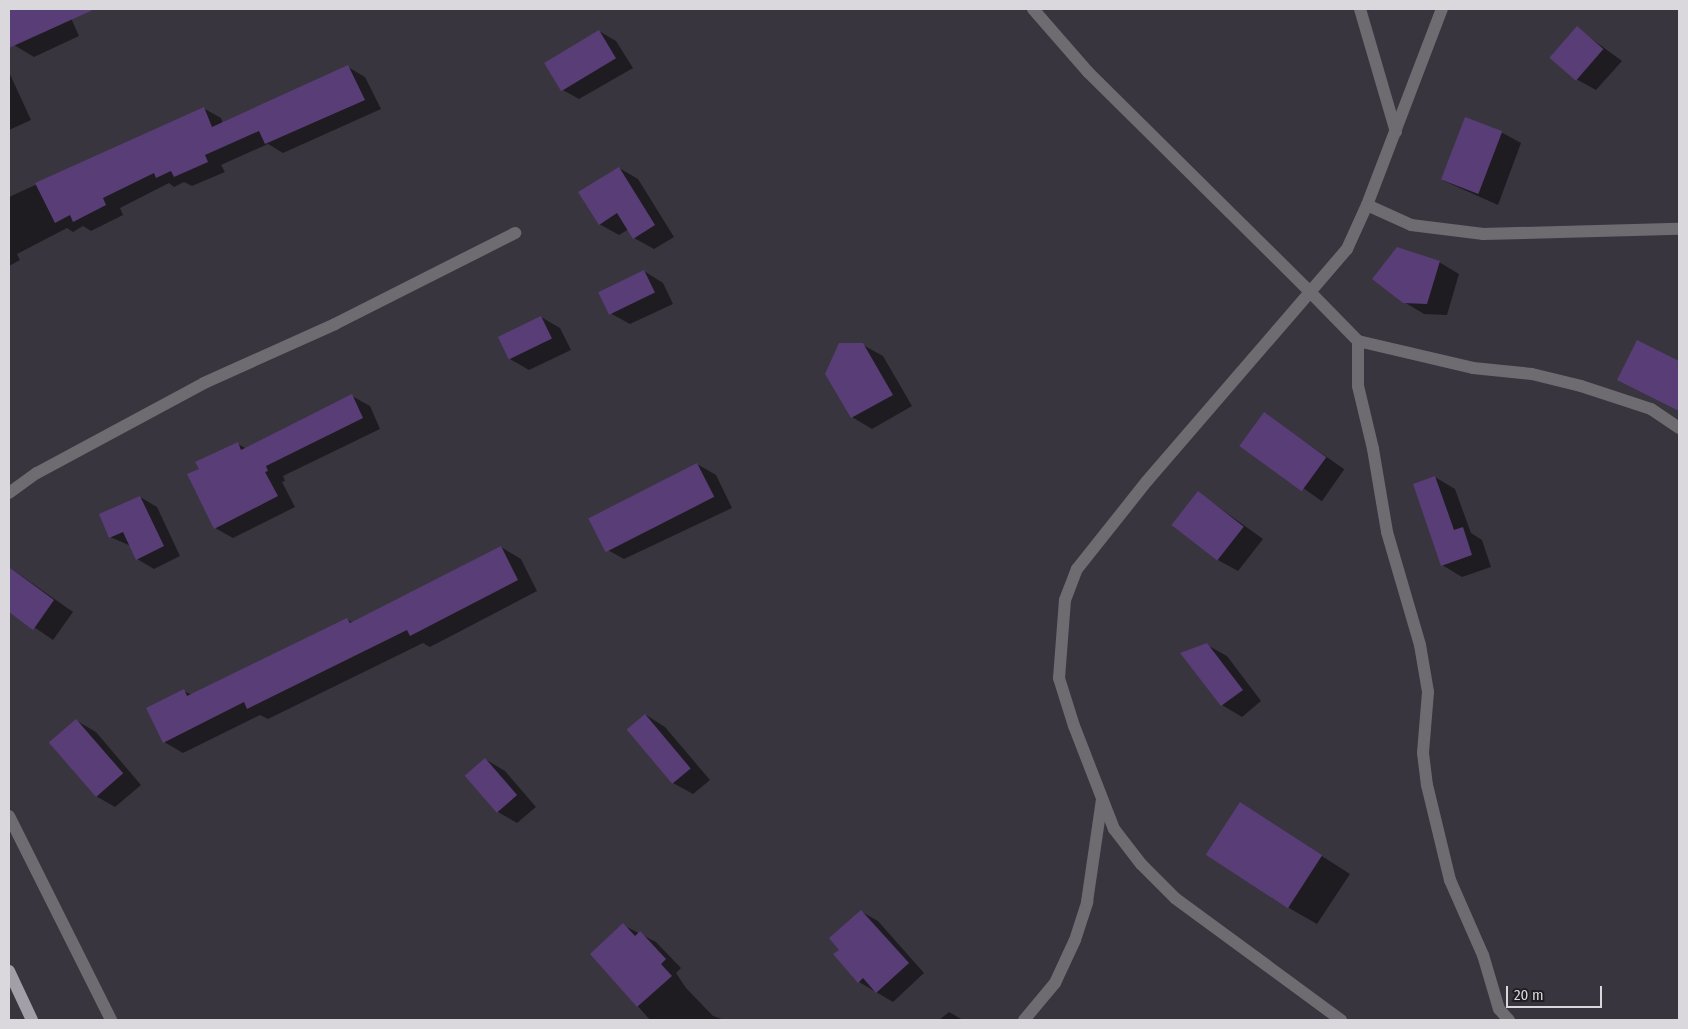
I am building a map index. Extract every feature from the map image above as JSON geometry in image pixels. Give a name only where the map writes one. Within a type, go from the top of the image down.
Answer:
[{"type":"main road","points":[[9,971],[32,1020]]},
{"type":"street","points":[[1033,9],[1088,72],[1358,340],[1473,368],[1532,374],[1582,386],[1652,409],[1679,428]]},
{"type":"street","points":[[1360,9],[1396,132]]},
{"type":"street","points":[[1341,1020],[1175,898],[1141,864],[1114,829],[1074,726],[1059,678],[1065,600],[1077,569],[1147,481],[1347,249],[1396,132],[1442,9]]},
{"type":"street","points":[[1367,205],[1411,226],[1483,234],[1679,229]]},
{"type":"street","points":[[9,493],[37,473],[204,383],[335,324],[515,233]]},
{"type":"street","points":[[1358,340],[1358,386],[1373,449],[1387,532],[1420,645],[1426,682],[1423,753],[1427,785],[1450,880],[1483,955],[1499,1009],[1509,1020]]},
{"type":"street","points":[[1024,1020],[1055,983],[1075,940],[1089,893],[1102,796]]},
{"type":"street","points":[[9,816],[111,1020]]},
{"type":"building","points":[[9,9],[95,9],[9,48]]},
{"type":"building","points":[[1577,26],[1603,49],[1576,81],[1549,58]]},
{"type":"building","points":[[599,30],[616,58],[561,91],[544,63]]},
{"type":"building","points":[[348,65],[365,100],[265,144],[259,131],[205,155],[208,162],[174,177],[171,171],[156,178],[154,173],[103,198],[106,205],[73,222],[70,215],[55,223],[35,183],[204,107],[212,127]]},
{"type":"building","points":[[1465,117],[1502,131],[1478,194],[1441,180]]},
{"type":"building","points":[[619,167],[655,225],[633,239],[617,213],[599,225],[578,192]]},
{"type":"building","points":[[1397,247],[1440,261],[1427,304],[1403,303],[1372,279]]},
{"type":"building","points":[[644,270],[655,292],[609,315],[598,292]]},
{"type":"building","points":[[541,316],[552,338],[509,360],[498,337]]},
{"type":"building","points":[[1637,340],[1679,361],[1679,411],[1617,380]]},
{"type":"building","points":[[839,343],[863,343],[893,395],[851,418],[825,374]]},
{"type":"building","points":[[352,394],[363,418],[266,466],[268,471],[265,472],[278,496],[214,529],[187,474],[199,469],[195,462],[238,442],[241,450]]},
{"type":"building","points":[[1264,412],[1326,457],[1302,491],[1239,446]]},
{"type":"building","points":[[697,463],[714,497],[606,552],[588,518]]},
{"type":"building","points":[[1435,476],[1454,530],[1463,527],[1472,555],[1441,566],[1413,484]]},
{"type":"building","points":[[1198,491],[1244,527],[1217,561],[1172,525]]},
{"type":"building","points":[[140,496],[164,546],[136,560],[123,532],[109,538],[99,514]]},
{"type":"building","points":[[501,546],[518,580],[410,636],[407,630],[247,709],[244,702],[163,743],[146,708],[184,689],[187,696],[347,618],[350,623]]},
{"type":"building","points":[[9,567],[54,600],[33,630],[9,612]]},
{"type":"building","points":[[1207,643],[1243,690],[1221,706],[1180,653]]},
{"type":"building","points":[[645,714],[691,768],[672,784],[627,729]]},
{"type":"building","points":[[76,719],[123,773],[96,797],[49,743]]},
{"type":"building","points":[[485,758],[517,795],[497,813],[465,776]]},
{"type":"building","points":[[1240,802],[1322,855],[1288,908],[1206,855]]},
{"type":"building","points":[[861,910],[909,963],[876,993],[863,978],[858,983],[833,954],[839,950],[829,938]]},
{"type":"building","points":[[623,923],[635,936],[640,931],[666,959],[661,964],[672,976],[637,1007],[590,954]]}]
